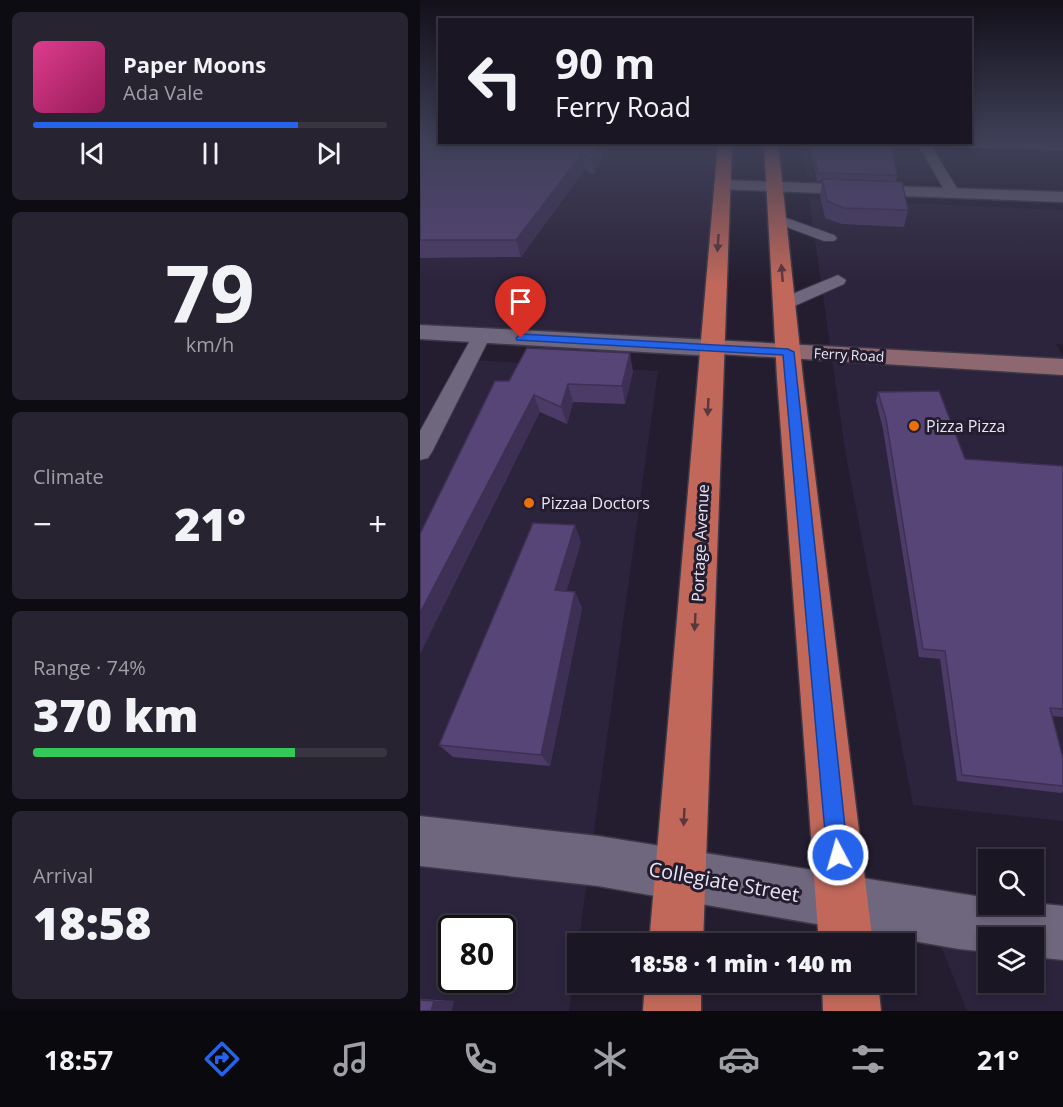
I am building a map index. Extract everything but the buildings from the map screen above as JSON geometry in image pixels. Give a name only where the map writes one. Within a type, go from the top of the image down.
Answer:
[{"type":"highway","name":"Portage Avenue","points":[[677,933],[722,190]]},
{"type":"highway","points":[[775,190],[788,352],[844,923]]},
{"type":"highway","points":[[672,1011],[673,993]]},
{"type":"highway","points":[[851,993],[852,1011]]},
{"type":"main road","name":"Ferry Road","points":[[712,348],[1063,368]]},
{"type":"street","points":[[881,190],[1063,197]]},
{"type":"street","name":"Ferry Road","points":[[420,332],[712,348]]},
{"type":"street","name":"Collegiate Street","points":[[420,841],[598,861],[680,873],[844,923],[959,922],[1063,933]]},
{"type":"lane","points":[[777,219],[829,238]]},
{"type":"lane","points":[[784,304],[838,280]]},
{"type":"lane","points":[[420,452],[482,335]]},
{"type":"shaded area","points":[[420,190],[722,190],[712,348],[420,332]]},
{"type":"shaded area","points":[[809,199],[1063,210],[1063,344],[1056,344],[1063,356],[1063,821],[913,805],[846,456]]},
{"type":"shaded area","points":[[472,360],[658,371],[580,933],[567,933],[567,993],[572,993],[569,1011],[420,1011],[420,461]]},
{"type":"shaded area","points":[[924,904],[978,911],[978,915],[1014,915],[1063,921],[1063,1011],[967,1011]]},
{"type":"place","name":"Pizza Pizza","points":[[914,426]]},
{"type":"place","name":"Pizzaa Doctors","points":[[529,503]]},
{"type":"route","points":[[521,338],[788,352],[838,855]]}]
